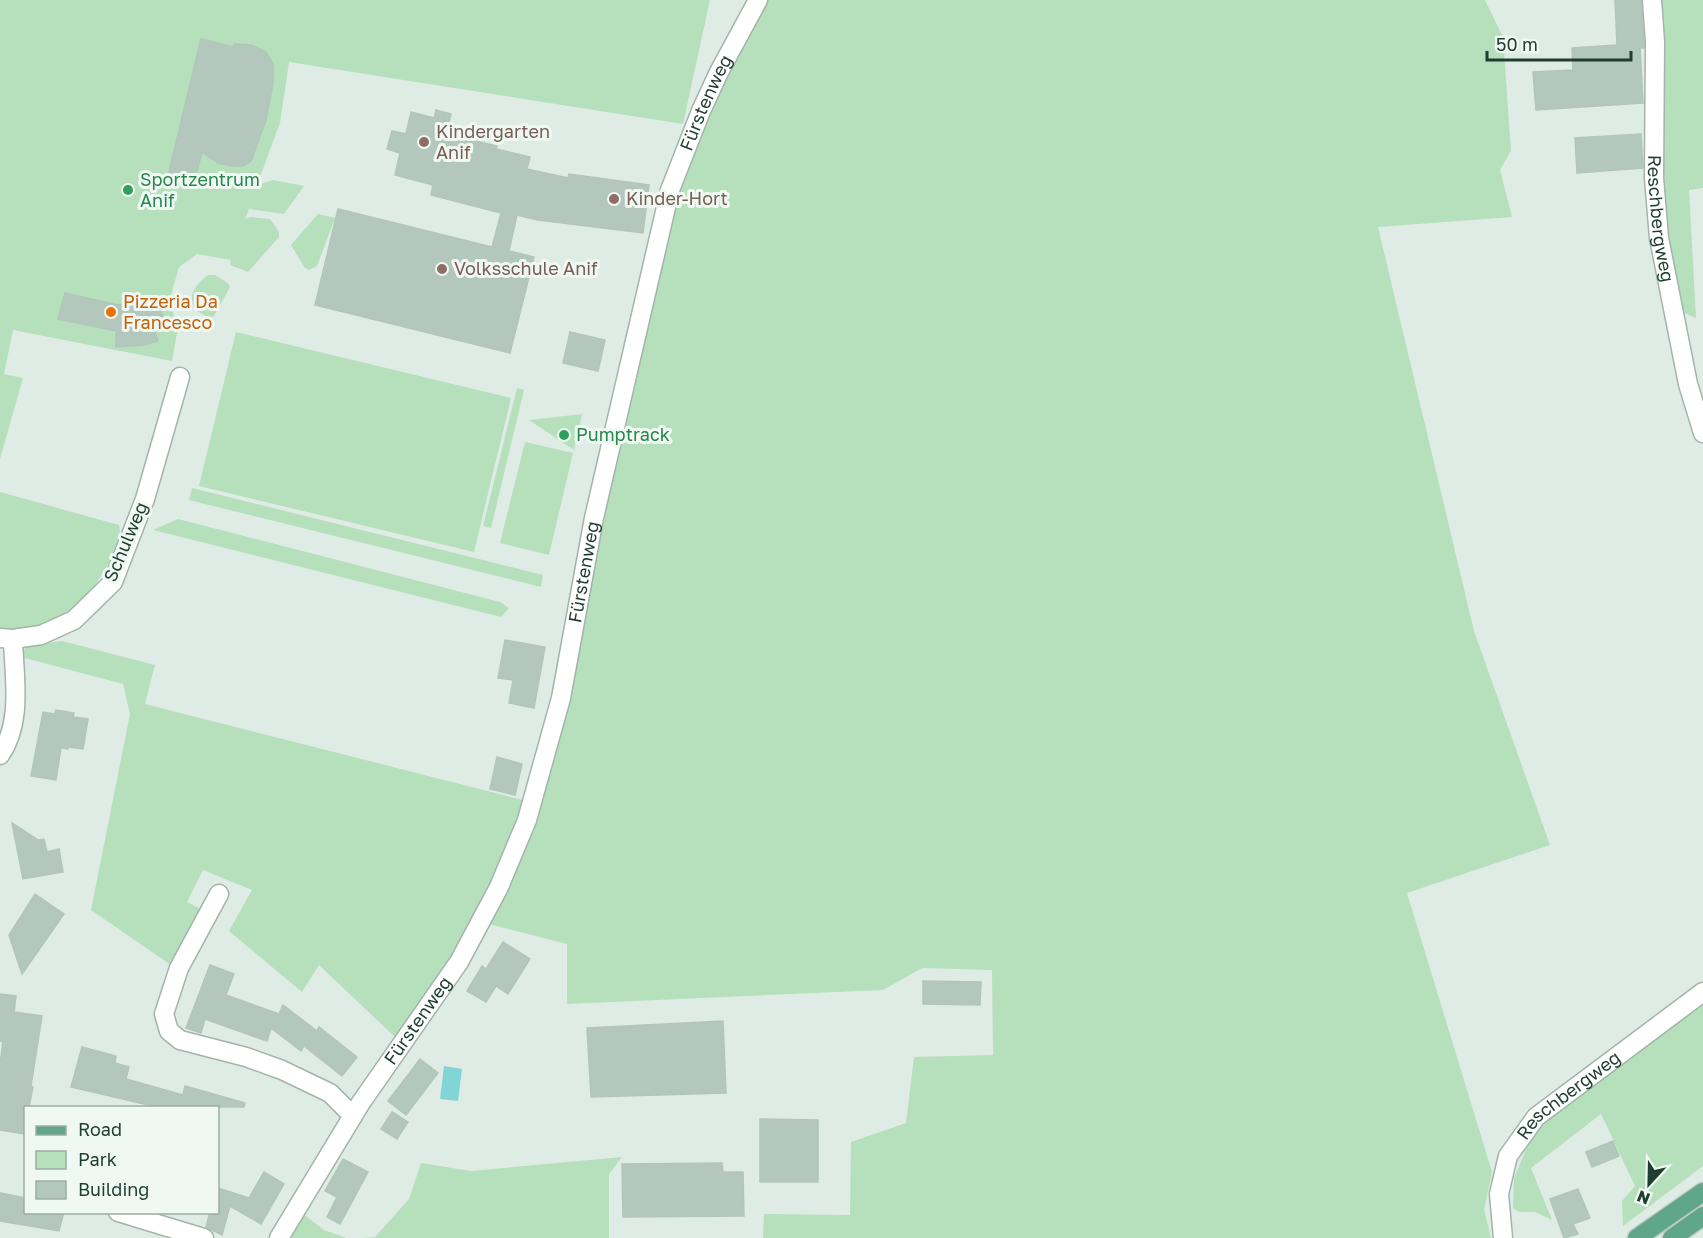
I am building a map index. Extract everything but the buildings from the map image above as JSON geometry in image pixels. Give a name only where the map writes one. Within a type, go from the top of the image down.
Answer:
[{"type":"main road","points":[[1637,1238],[1703,1192]]},
{"type":"main road","points":[[1672,1238],[1703,1216]]},
{"type":"street","name":"Fürstenweg","points":[[279,1238],[353,1116],[459,962],[499,887],[527,820],[561,698],[594,518],[670,190],[718,72],[758,0]]},
{"type":"street","name":"Reschbergweg","points":[[1652,0],[1655,42],[1654,178],[1659,238],[1688,384],[1703,431]]},
{"type":"street","name":"Schulweg","points":[[6,638],[41,635],[74,620],[113,582],[145,500],[180,377]]},
{"type":"street","points":[[0,755],[9,742],[15,719],[6,638]]},
{"type":"street","points":[[219,894],[178,968],[164,1014],[169,1031],[180,1040],[246,1057],[282,1070],[330,1093],[353,1116]]},
{"type":"street","name":"Reschbergweg","points":[[1503,1238],[1499,1194],[1508,1156],[1536,1117],[1703,992]]},
{"type":"street","points":[[125,1214],[204,1238]]},
{"type":"green space","name":"Sportzentrum Anif","points":[[0,0],[710,0],[683,124],[289,62],[280,123],[257,185],[273,180],[304,186],[284,214],[249,209],[245,219],[250,217],[270,219],[279,232],[279,237],[248,272],[230,265],[231,260],[197,254],[179,267],[169,302],[178,327],[172,361],[13,330],[4,374],[23,378],[0,459]]},
{"type":"green space","points":[[765,0],[1485,0],[1503,37],[1511,151],[1500,170],[1512,217],[1378,227],[1474,631],[1550,845],[1407,893],[1492,1172],[1484,1210],[1491,1238],[763,1238],[764,1214],[850,1215],[851,1142],[906,1123],[914,1057],[993,1055],[992,970],[922,968],[883,990],[567,1004],[567,944],[485,923],[513,868],[545,790],[570,694],[617,436],[681,179],[707,112]]},
{"type":"green space","points":[[1659,0],[1703,0],[1703,188],[1689,190],[1696,318],[1682,312],[1663,206]]},
{"type":"green space","points":[[318,214],[335,218],[317,266],[309,270],[305,268],[291,245]]},
{"type":"green space","points":[[208,275],[215,275],[230,287],[214,316],[210,318],[196,310],[191,300],[197,286]]},
{"type":"green space","points":[[236,332],[511,398],[474,552],[199,486]]},
{"type":"green space","points":[[517,388],[524,390],[491,528],[483,526]]},
{"type":"green space","name":"Pumptrack","points":[[582,414],[574,450],[529,420]]},
{"type":"green space","points":[[525,442],[573,453],[549,555],[500,543]]},
{"type":"green space","points":[[192,488],[543,575],[541,587],[189,500]]},
{"type":"green space","points":[[0,492],[119,525],[121,539],[112,559],[88,596],[53,622],[11,632],[0,631]]},
{"type":"green space","points":[[178,519],[500,602],[509,608],[501,617],[153,530]]},
{"type":"green space","points":[[62,641],[155,665],[145,704],[527,801],[498,868],[455,950],[397,1039],[319,965],[302,992],[229,931],[252,890],[203,870],[187,902],[201,909],[171,965],[91,910],[130,714],[123,684],[21,657],[26,646]]},
{"type":"green space","points":[[1703,1001],[1703,1166],[1623,1226],[1622,1201],[1635,1186],[1601,1114],[1531,1168],[1552,1220],[1535,1212],[1519,1212],[1513,1208],[1514,1178],[1531,1138],[1562,1105]]},
{"type":"green space","points":[[622,1157],[609,1174],[609,1238],[362,1238],[375,1237],[409,1199],[421,1163],[471,1171]]},
{"type":"green space","points":[[302,1213],[324,1230],[346,1238],[288,1238]]},
{"type":"water","points":[[444,1066],[462,1069],[458,1101],[440,1099]]},
{"type":"place","name":"Kindergarten Anif","points":[[424,142]]},
{"type":"place","name":"Sportzentrum Anif","points":[[128,190]]},
{"type":"place","name":"Kinder-Hort","points":[[614,199]]},
{"type":"place","name":"Volksschule Anif","points":[[442,269]]},
{"type":"place","name":"Pizzeria Da Francesco","points":[[111,312]]},
{"type":"place","name":"Pumptrack","points":[[564,435]]}]
